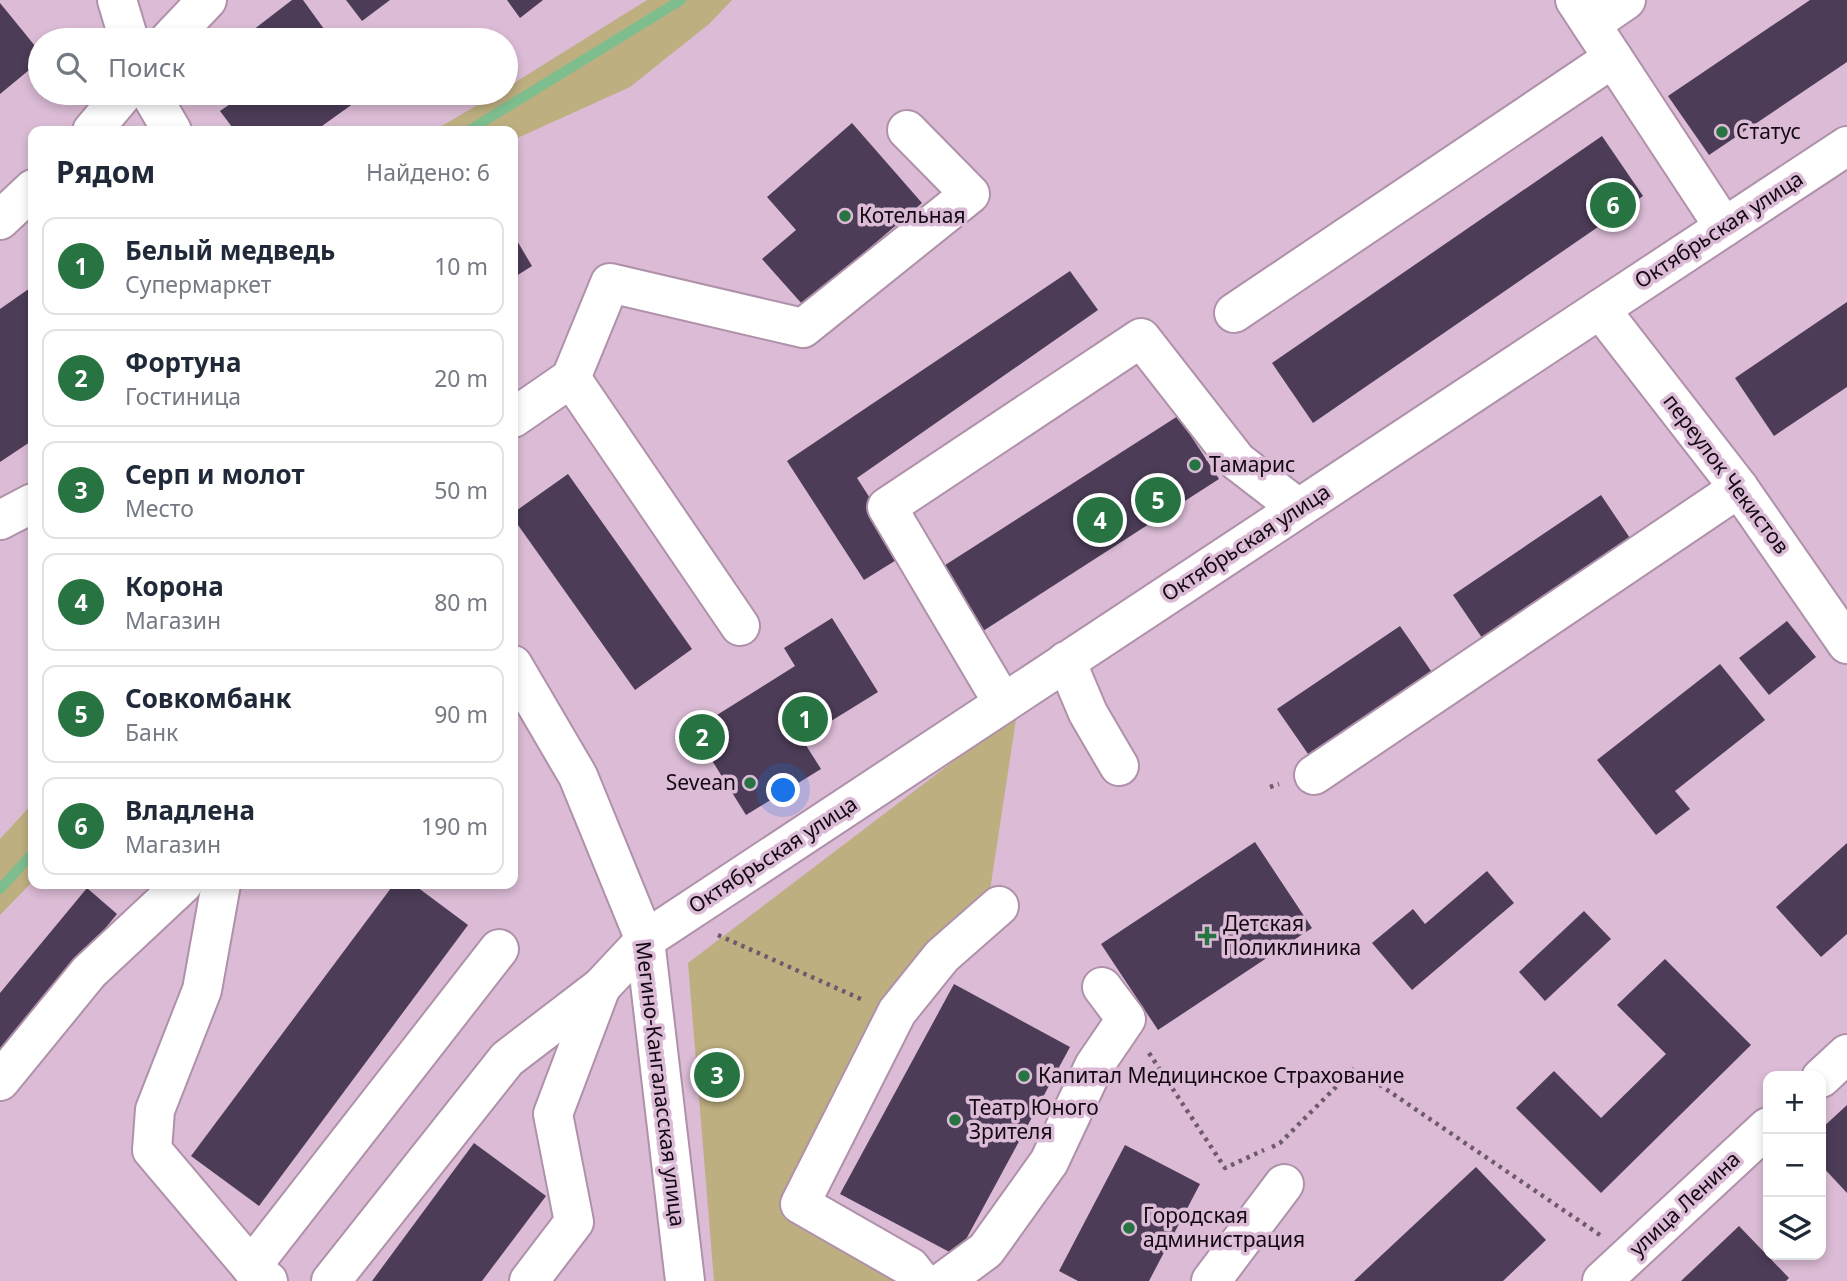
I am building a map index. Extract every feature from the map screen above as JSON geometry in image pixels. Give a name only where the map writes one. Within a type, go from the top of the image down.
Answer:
[{"type":"main road","points":[[117,0],[125,28]]},
{"type":"main road","points":[[180,28],[207,0]]},
{"type":"main road","points":[[1626,0],[1583,12],[1724,227]]},
{"type":"main road","points":[[1234,313],[1613,58]]},
{"type":"main road","points":[[96,126],[114,105]]},
{"type":"main road","points":[[157,105],[169,126]]},
{"type":"main road","points":[[518,415],[571,378],[610,283],[803,328],[970,194],[907,130]]},
{"type":"main road","name":"Октябрьская улица","points":[[601,987],[645,940],[679,917],[1847,146]]},
{"type":"main road","name":"переулок Чекистов","points":[[1600,309],[1740,488],[1847,643]]},
{"type":"main road","points":[[1003,703],[887,507],[1118,353],[1141,338],[1237,461],[1298,508]]},
{"type":"main road","points":[[571,378],[740,626]]},
{"type":"main road","points":[[1314,775],[1740,488]]},
{"type":"main road","points":[[0,520],[28,506]]},
{"type":"main road","points":[[1066,661],[1088,713],[1119,766]]},
{"type":"main road","name":"Мегино-Кангаласская улица","points":[[518,674],[578,776],[645,940],[685,1281]]},
{"type":"main road","points":[[0,1081],[89,972],[178,889]]},
{"type":"main road","points":[[220,889],[202,990],[155,1110],[152,1150],[259,1274],[499,949]]},
{"type":"main road","points":[[921,1281],[910,1267],[800,1204],[896,1015],[942,956],[999,906]]},
{"type":"main road","points":[[331,1281],[506,1059],[601,987]]},
{"type":"main road","points":[[529,1281],[574,1222],[553,1114],[601,987]]},
{"type":"main road","points":[[944,1281],[986,1251],[1049,1162],[1094,1066],[1126,1018],[1102,987]]},
{"type":"main road","points":[[1826,1074],[1847,1054]]},
{"type":"main road","name":"улица Ленина","points":[[1602,1281],[1763,1132]]},
{"type":"main road","points":[[1211,1281],[1284,1184]]},
{"type":"path","points":[[679,917],[896,1015]]},
{"type":"path","points":[[1126,1018],[1225,1168],[1280,1143],[1355,1068],[1630,1255]]},
{"type":"shaded area","points":[[647,0],[732,0],[709,24],[630,87],[518,138],[518,126],[442,126],[477,105],[518,105],[518,81]]},
{"type":"shaded area","points":[[1017,713],[989,897],[782,1208],[911,1281],[714,1281],[688,963]]},
{"type":"shaded area","points":[[28,808],[28,886],[0,915],[0,839]]},
{"type":"building","points":[[292,0],[303,0],[323,28],[256,28]]},
{"type":"building","points":[[346,0],[390,0],[362,21]]},
{"type":"building","points":[[507,0],[543,0],[520,18]]},
{"type":"building","points":[[1810,0],[1847,0],[1847,62],[1709,155],[1668,96]]},
{"type":"building","points":[[0,3],[28,37],[28,71],[0,94]]},
{"type":"building","points":[[229,105],[351,105],[322,126],[231,126],[220,111]]},
{"type":"building","name":"Котельная","points":[[852,123],[922,203],[803,305],[762,259],[796,230],[767,197]]},
{"type":"building","points":[[1602,136],[1643,196],[1313,423],[1272,363]]},
{"type":"building","points":[[518,242],[532,266],[518,275]]},
{"type":"building","points":[[1070,271],[1098,310],[857,478],[906,554],[864,580],[787,461]]},
{"type":"building","points":[[28,289],[28,443],[0,462],[0,309]]},
{"type":"building","points":[[1847,302],[1847,387],[1774,436],[1735,378]]},
{"type":"building","points":[[1178,416],[1219,479],[969,640],[928,576]]},
{"type":"building","points":[[568,474],[692,649],[635,690],[518,525],[518,509]]},
{"type":"building","points":[[1601,495],[1642,556],[1495,657],[1453,595]]},
{"type":"building","points":[[832,618],[878,692],[802,739],[821,769],[746,815],[693,730],[795,666],[784,648]]},
{"type":"building","points":[[1787,621],[1816,657],[1769,695],[1739,658]]},
{"type":"building","points":[[1400,626],[1438,681],[1315,764],[1277,709]]},
{"type":"building","points":[[1720,664],[1765,720],[1675,791],[1690,809],[1656,835],[1597,760]]},
{"type":"building","name":"Детская Поликлиника","points":[[1255,842],[1312,928],[1158,1030],[1101,944]]},
{"type":"building","points":[[1847,843],[1847,934],[1821,957],[1776,907]]},
{"type":"building","points":[[1487,871],[1514,903],[1412,990],[1372,943],[1413,909],[1425,924]]},
{"type":"building","points":[[86,889],[117,914],[0,1057],[0,993]]},
{"type":"building","points":[[390,889],[420,889],[468,925],[259,1206],[191,1156]]},
{"type":"building","points":[[1584,911],[1611,939],[1545,1001],[1519,972]]},
{"type":"building","points":[[1665,959],[1751,1045],[1601,1193],[1516,1108],[1554,1071],[1601,1118],[1666,1054],[1617,1005]]},
{"type":"building","name":"Театр Юного Зрителя","points":[[954,984],[1070,1047],[957,1256],[840,1194]]},
{"type":"building","points":[[1847,1105],[1847,1193],[1826,1170],[1826,1124]]},
{"type":"building","points":[[474,1143],[546,1196],[482,1281],[372,1281]]},
{"type":"building","name":"Городская администрация","points":[[1125,1145],[1200,1184],[1149,1281],[1078,1281],[1059,1271]]},
{"type":"building","points":[[1476,1167],[1546,1240],[1503,1281],[1354,1281]]},
{"type":"building","points":[[1739,1226],[1763,1251],[1763,1260],[1772,1260],[1789,1278],[1786,1281],[1681,1281]]},
{"type":"waterway","points":[[518,100],[681,0]]},
{"type":"waterway","points":[[476,126],[510,105]]},
{"type":"waterway","points":[[0,889],[28,858]]},
{"type":"place","name":"Статус","points":[[1722,132]]},
{"type":"place","name":"Владлена","points":[[1613,205]]},
{"type":"place","name":"Котельная","points":[[845,216]]},
{"type":"place","name":"Тамарис","points":[[1195,465]]},
{"type":"place","name":"Совкомбанк","points":[[1158,500]]},
{"type":"place","name":"Корона","points":[[1100,520]]},
{"type":"place","name":"Белый медведь","points":[[805,719]]},
{"type":"place","name":"Фортуна","points":[[702,737]]},
{"type":"place","name":"Sevean","points":[[750,783]]},
{"type":"place","name":"Детская Поликлиника","points":[[1207,936]]},
{"type":"place","name":"Серп и молот","points":[[717,1075]]},
{"type":"place","name":"Капитал Медицинское Страхование","points":[[1024,1076]]},
{"type":"place","name":"Театр Юного Зрителя","points":[[955,1120]]},
{"type":"place","name":"Городская администрация","points":[[1129,1228]]}]
